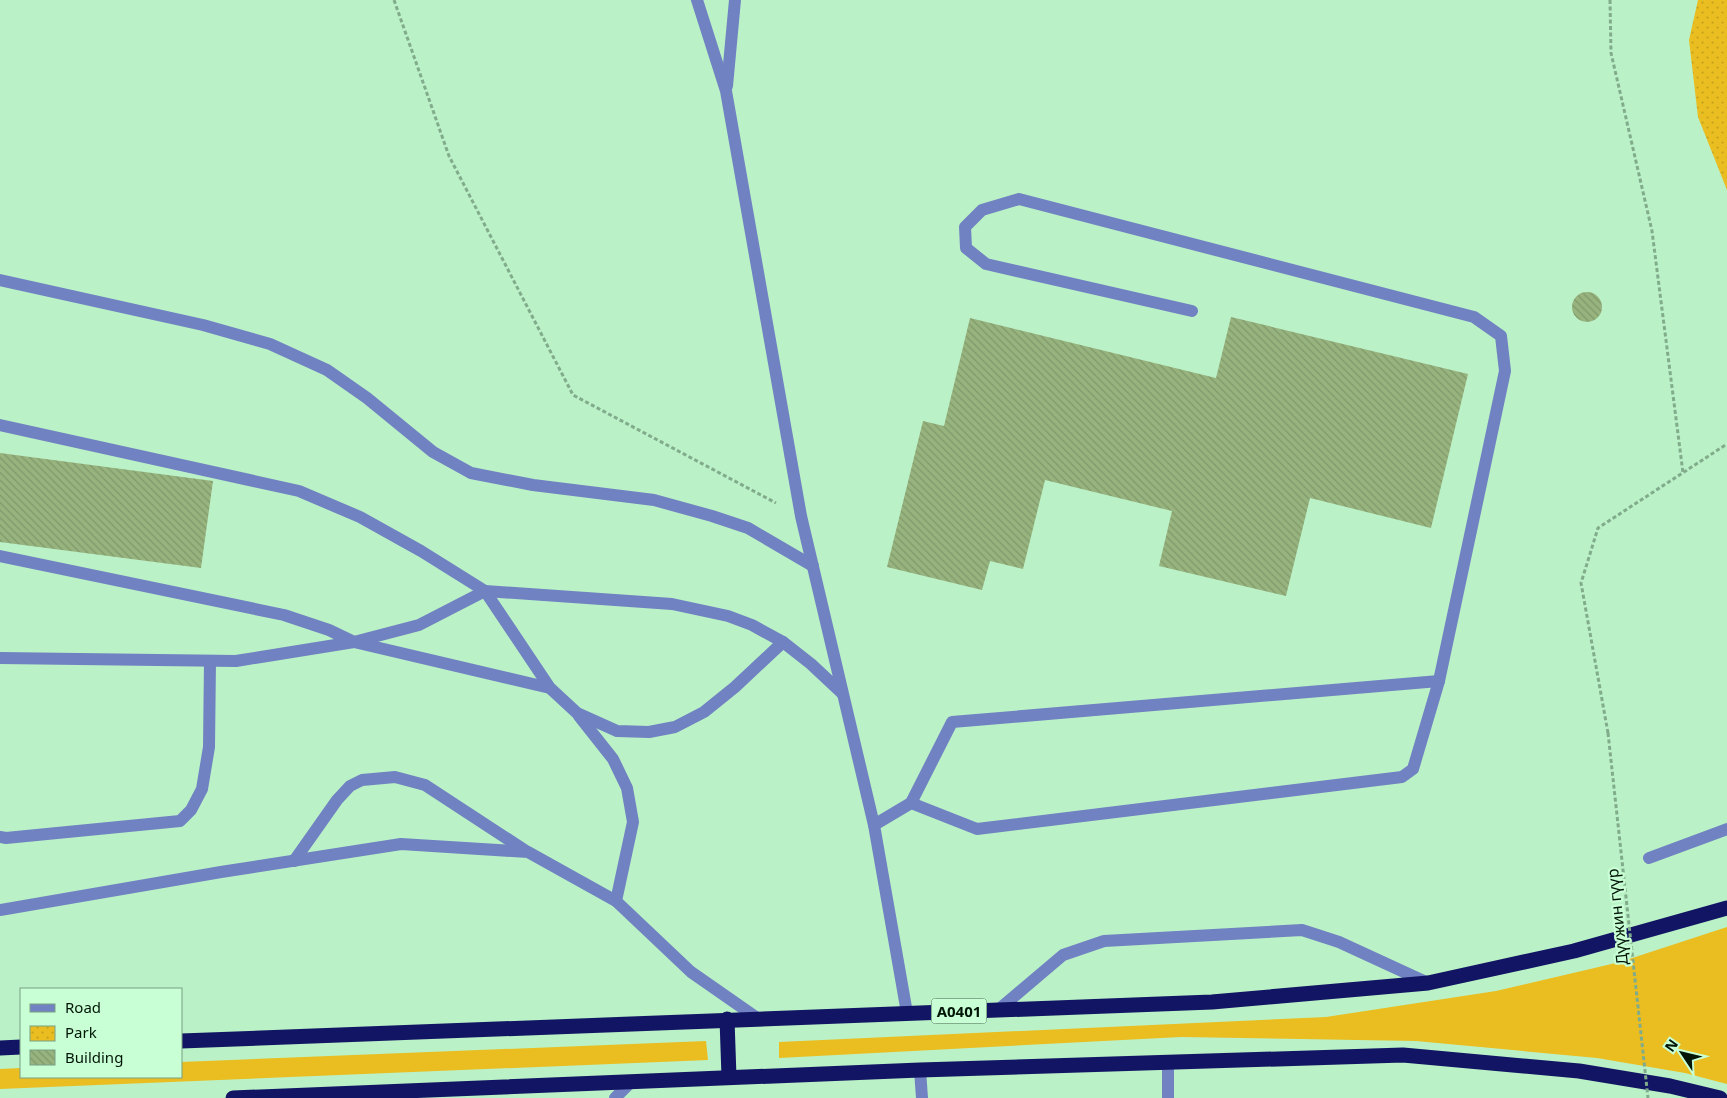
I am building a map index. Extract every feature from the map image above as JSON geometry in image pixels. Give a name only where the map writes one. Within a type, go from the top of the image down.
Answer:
[{"type":"highway","name":"A0401","points":[[182,1041],[1212,1002],[1428,983],[1574,951],[1727,908]]},
{"type":"highway","points":[[727,1019],[729,1077]]},
{"type":"highway","points":[[0,1048],[20,1047]]},
{"type":"highway","points":[[233,1098],[729,1077],[1403,1055],[1579,1071],[1670,1086],[1720,1098]]},
{"type":"lane","points":[[697,0],[726,91],[801,516],[874,825],[908,1013]]},
{"type":"lane","points":[[726,91],[735,0]]},
{"type":"lane","points":[[911,803],[977,829],[1402,777],[1413,769],[1439,681],[1505,371],[1501,336],[1474,317],[1019,199],[982,210],[965,227],[966,248],[986,264],[1192,311]]},
{"type":"lane","points":[[0,280],[203,326],[270,344],[327,370],[368,398],[433,452],[471,473],[533,485],[654,500],[748,528],[813,566]]},
{"type":"lane","points":[[0,425],[299,491],[360,517],[421,551],[485,591],[550,688],[577,714],[613,759],[627,788],[633,822],[616,901]]},
{"type":"lane","points":[[0,556],[284,615],[329,630],[354,642],[550,688]]},
{"type":"lane","points":[[0,658],[236,661],[354,642],[419,625],[485,591],[672,604],[728,616],[752,625],[783,642],[811,664],[842,693]]},
{"type":"lane","points":[[577,714],[617,731],[649,732],[675,727],[704,712],[735,687],[783,642]]},
{"type":"lane","points":[[0,837],[6,838],[180,821],[191,810],[202,789],[208,747],[210,661]]},
{"type":"lane","points":[[874,825],[911,803],[952,722],[1439,681]]},
{"type":"lane","points":[[294,861],[337,800],[350,786],[362,780],[395,777],[425,785],[528,852],[616,901],[691,972],[757,1018]]},
{"type":"lane","points":[[1649,858],[1727,829]]},
{"type":"lane","points":[[0,910],[401,844],[528,852]]},
{"type":"lane","points":[[998,1010],[1063,955],[1104,941],[1302,930],[1339,942],[1428,983]]},
{"type":"lane","points":[[1168,1062],[1168,1098]]},
{"type":"lane","points":[[920,1070],[922,1098]]},
{"type":"lane","points":[[615,1098],[632,1081]]},
{"type":"path","points":[[394,0],[450,156],[573,395],[801,516]]},
{"type":"path","points":[[1610,0],[1611,53],[1652,230],[1683,473]]},
{"type":"path","name":"Дүүжин гүүр","points":[[1648,1098],[1608,733],[1581,584],[1598,528],[1727,444]]},
{"type":"green space","points":[[1698,0],[1727,0],[1727,190],[1698,117],[1689,40]]},
{"type":"green space","points":[[1727,927],[1727,1084],[1685,1073],[1597,1058],[1416,1041],[1181,1037],[779,1058],[779,1042],[1326,1017],[1496,991],[1620,962]]},
{"type":"green space","points":[[706,1041],[708,1060],[0,1089],[0,1069],[20,1068],[20,1078],[182,1078],[182,1062]]},
{"type":"building","points":[[1587,292],[1598,296],[1602,307],[1598,318],[1587,322],[1576,318],[1572,307],[1576,296]]},
{"type":"building","points":[[1231,317],[1468,374],[1431,528],[1310,498],[1286,596],[1159,566],[1172,511],[1045,480],[1023,569],[990,561],[982,590],[887,567],[923,421],[944,426],[970,318],[1216,378]]},
{"type":"building","points":[[0,453],[213,481],[201,568],[0,542]]}]
